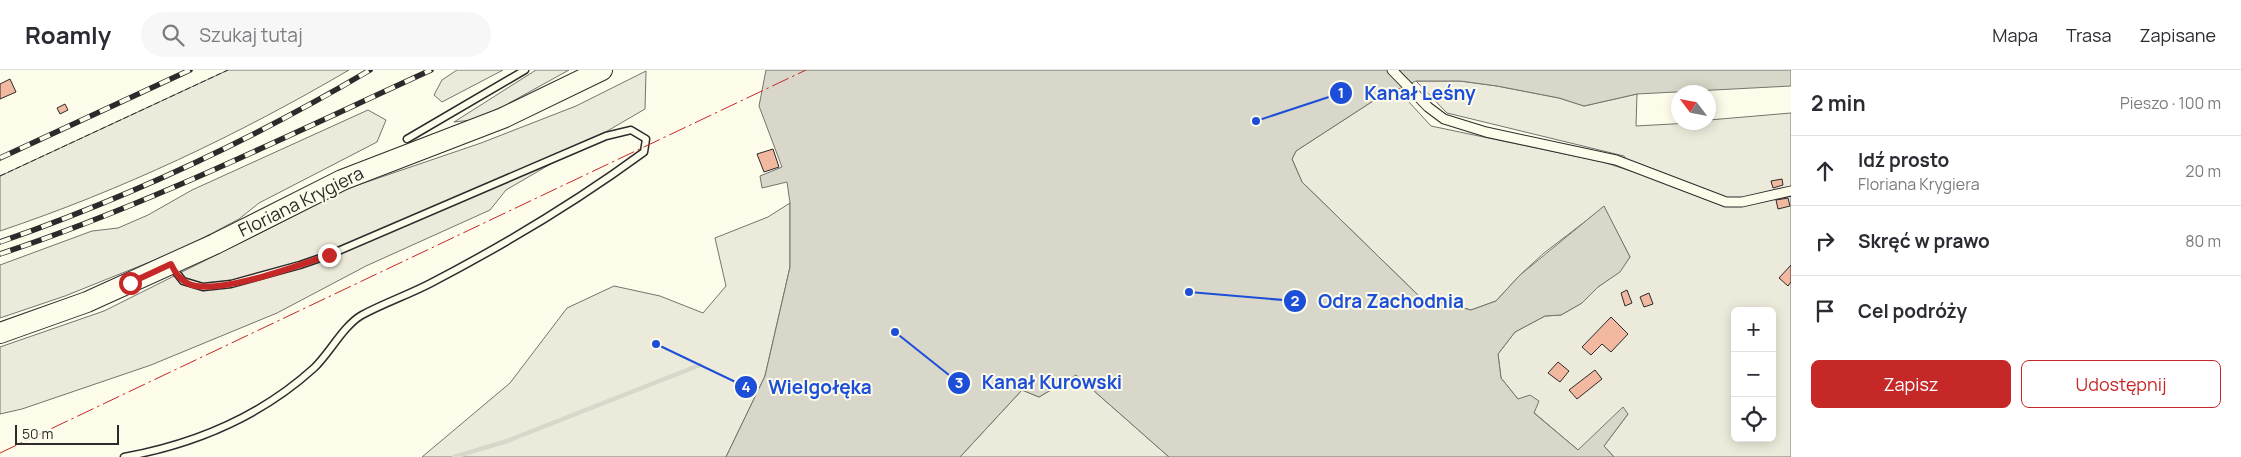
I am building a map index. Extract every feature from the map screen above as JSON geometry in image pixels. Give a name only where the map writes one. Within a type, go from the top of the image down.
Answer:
[{"type":"main road","name":"Floriana Krygiera","points":[[0,333],[88,302],[171,264],[342,180],[502,118],[602,70]]},
{"type":"street","points":[[1392,70],[1428,108],[1444,120],[1486,132],[1616,160],[1726,202],[1742,202],[1791,191]]},
{"type":"lane","points":[[407,139],[525,70]]},
{"type":"lane","points":[[124,457],[148,453],[211,434],[253,414],[292,388],[326,357],[360,316],[430,283],[565,205],[644,152],[646,139],[631,130],[606,136],[329,255],[264,275],[203,288],[183,281],[171,264]]},
{"type":"shaded area","points":[[228,70],[349,70],[265,117],[179,160],[90,198],[0,231],[0,176]]},
{"type":"shaded area","points":[[457,70],[503,70],[442,102],[434,95],[442,80]]},
{"type":"shaded area","points":[[536,70],[569,70],[502,107],[472,120],[454,122]]},
{"type":"shaded area","points":[[766,70],[1791,70],[1791,86],[1716,90],[1716,85],[1671,85],[1671,92],[1637,94],[1584,106],[1559,98],[1497,86],[1460,81],[1416,81],[1373,101],[1296,151],[1292,159],[1302,182],[1420,297],[1471,310],[1496,301],[1520,275],[1604,206],[1630,257],[1620,272],[1598,287],[1582,303],[1561,315],[1545,316],[1515,332],[1498,354],[1501,378],[1518,399],[1530,395],[1539,401],[1534,413],[1578,450],[1623,407],[1628,414],[1604,446],[1614,457],[1169,457],[1076,375],[1039,397],[1022,390],[960,457],[726,457],[765,376],[790,267],[790,203],[787,182],[762,188],[760,176],[782,167],[759,106]]},
{"type":"shaded area","points":[[646,71],[645,109],[506,190],[490,210],[366,266],[277,313],[151,365],[22,409],[0,414],[0,347],[104,311],[352,187],[481,143],[576,106]]},
{"type":"shaded area","points":[[1416,81],[1460,81],[1497,86],[1559,98],[1584,106],[1637,94],[1636,126],[1671,124],[1671,130],[1716,130],[1716,119],[1791,113],[1791,457],[1614,457],[1604,446],[1628,414],[1578,450],[1518,399],[1501,378],[1498,354],[1515,332],[1545,316],[1561,315],[1582,303],[1598,287],[1619,272],[1630,257],[1604,207],[1544,253],[1496,301],[1471,310],[1420,297],[1302,182],[1292,159],[1296,151],[1373,101],[1398,90],[1431,126],[1603,162],[1634,172],[1624,156],[1447,113]]},
{"type":"shaded area","points":[[368,110],[386,120],[377,142],[259,203],[239,219],[182,249],[65,296],[0,318],[0,265],[92,231],[118,228],[148,215],[192,190]]},
{"type":"shaded area","points":[[790,203],[790,267],[765,376],[726,457],[422,457],[510,383],[567,308],[614,286],[660,296],[703,313],[726,286],[715,238],[768,217]]},
{"type":"shaded area","points":[[1076,375],[1169,457],[960,457],[1022,390],[1039,397]]},
{"type":"building","points":[[10,79],[16,92],[0,99],[0,84]]},
{"type":"building","points":[[65,104],[68,110],[60,114],[57,108]]},
{"type":"building","points":[[773,149],[779,167],[764,172],[757,154]]},
{"type":"building","points":[[1782,179],[1783,185],[1773,188],[1771,181]]},
{"type":"building","points":[[1788,198],[1790,206],[1778,209],[1776,200]]},
{"type":"building","points":[[1791,265],[1791,282],[1788,286],[1779,278]]},
{"type":"building","points":[[1627,290],[1632,303],[1625,306],[1621,293]]},
{"type":"building","points":[[1649,293],[1653,304],[1644,307],[1640,297]]},
{"type":"building","points":[[1611,317],[1628,334],[1611,352],[1602,344],[1591,355],[1582,347]]},
{"type":"building","points":[[1558,362],[1569,371],[1560,382],[1548,373]]},
{"type":"building","points":[[1595,370],[1602,379],[1577,399],[1569,390]]},
{"type":"waterway","points":[[454,457],[507,441],[700,365]]},
{"type":"railway","points":[[0,158],[190,70]]},
{"type":"railway","points":[[0,242],[96,206],[189,165],[281,120],[370,70]]},
{"type":"railway","points":[[0,254],[110,214],[218,168],[431,70]]},
{"type":"fence","points":[[0,176],[228,70]]},
{"type":"power","points":[[0,453],[806,70]]},
{"type":"place","name":"Kanał Leśny","points":[[1256,121]]},
{"type":"place","name":"Odra Zachodnia","points":[[1189,292]]},
{"type":"place","name":"Kanał Kurowski","points":[[895,332]]},
{"type":"place","name":"Wielgołęka","points":[[656,344]]},
{"type":"route","points":[[130,283],[171,264],[174,272],[183,281],[203,288],[230,284],[329,255]]}]
